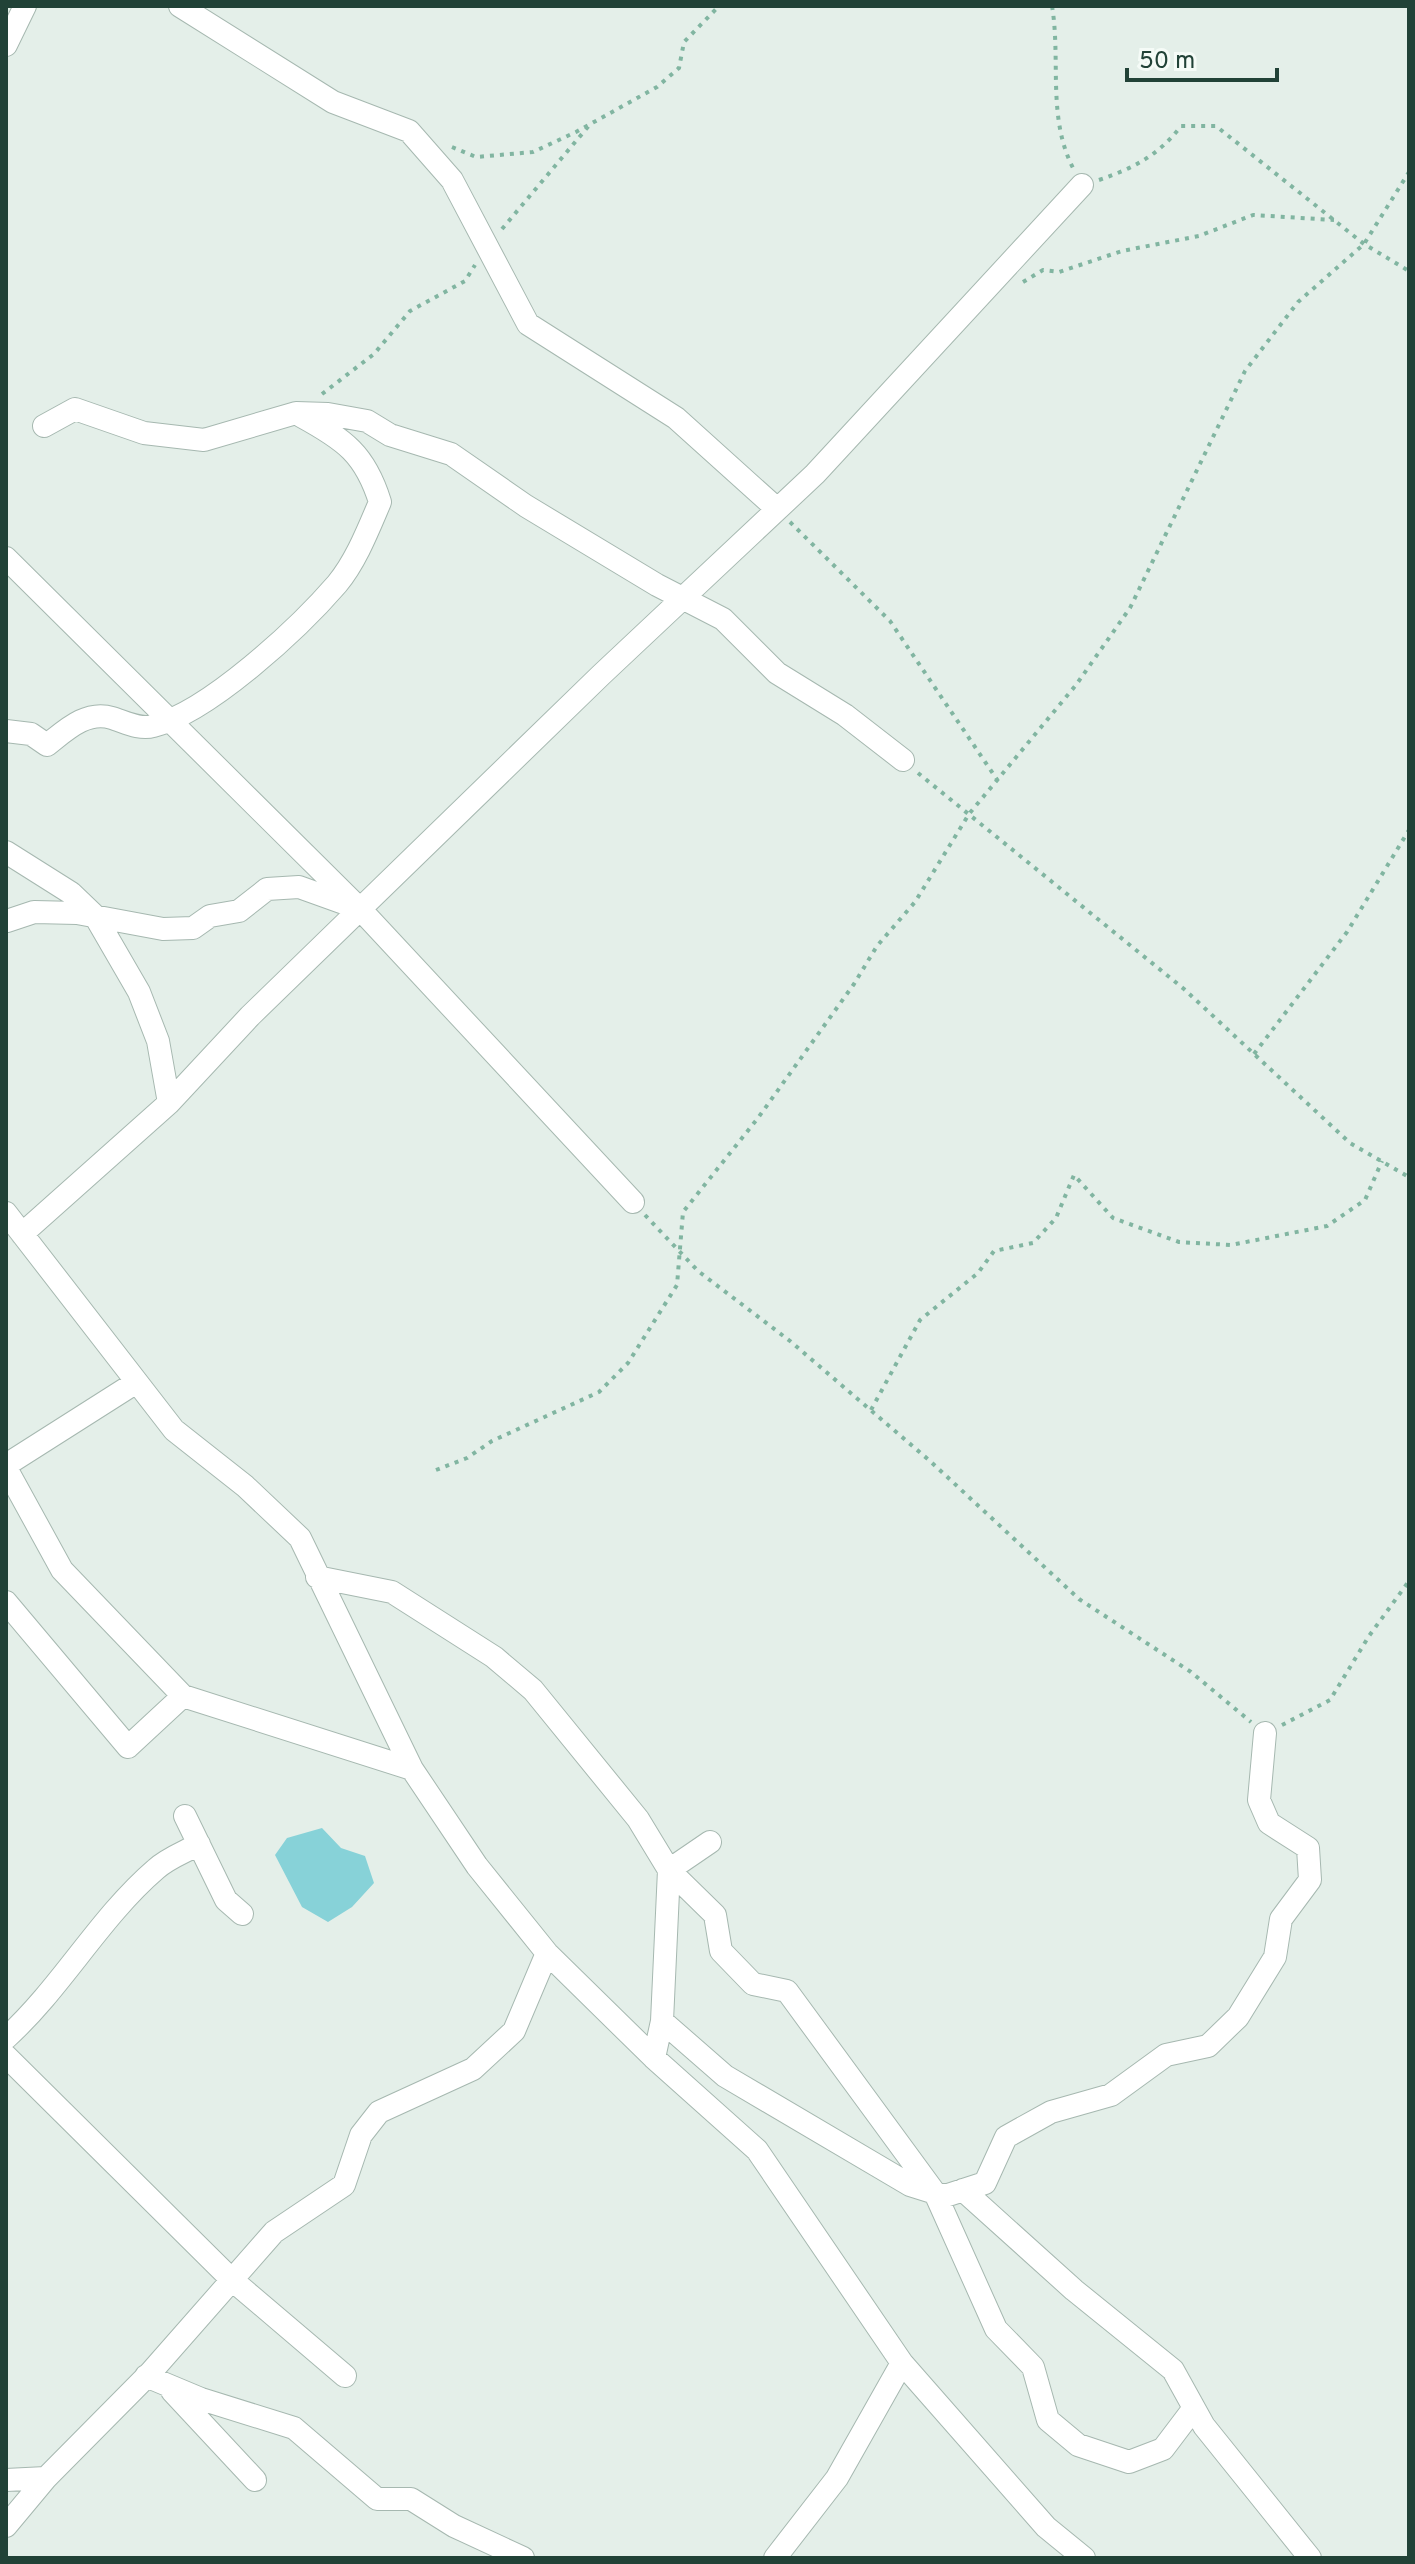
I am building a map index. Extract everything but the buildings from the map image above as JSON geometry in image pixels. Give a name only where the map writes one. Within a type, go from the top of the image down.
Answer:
[{"type":"street","points":[[6,45],[25,6]]},
{"type":"street","points":[[180,6],[333,102],[409,131],[452,180],[528,324],[676,418],[777,509]]},
{"type":"street","points":[[22,1234],[169,1103],[250,1016],[777,509],[1082,185]]},
{"type":"street","points":[[44,426],[75,409],[144,433],[204,440],[296,413],[367,421],[390,435],[451,454],[526,506],[657,585],[723,619],[777,673],[845,715],[903,760]]},
{"type":"street","points":[[6,731],[31,734],[47,745],[80,720],[108,716],[151,727],[167,721],[233,684],[338,582],[364,539],[380,502],[370,472],[339,436],[296,413]]},
{"type":"street","points":[[6,558],[361,910],[633,1202]]},
{"type":"street","points":[[6,852],[71,893],[95,916],[139,992],[158,1041],[169,1103]]},
{"type":"street","points":[[7,921],[34,912],[95,916],[163,929],[193,928],[210,916],[239,911],[267,889],[299,887],[361,910]]},
{"type":"street","points":[[6,1213],[174,1430],[245,1486],[300,1538],[412,1769],[477,1866],[547,1953],[654,2058],[757,2150],[902,2363],[1046,2527],[1084,2558]]},
{"type":"street","points":[[135,1383],[6,1466],[62,1570],[183,1696],[412,1769]]},
{"type":"street","points":[[317,1577],[392,1592],[494,1657],[533,1690],[638,1819],[669,1870],[715,1915],[721,1951],[753,1984],[787,1991],[935,2193],[996,2329],[1033,2367],[1048,2420],[1078,2445],[1129,2462],[1163,2449],[1194,2408]]},
{"type":"street","points":[[6,1602],[128,1747],[183,1696]]},
{"type":"street","points":[[662,2021],[737,2084],[910,2185],[945,2196],[985,2183],[1006,2137],[1051,2112],[1111,2095],[1166,2055],[1208,2046],[1238,2017],[1275,1957],[1281,1919],[1310,1880],[1308,1848],[1269,1823],[1259,1800],[1265,1733]]},
{"type":"street","points":[[185,1816],[226,1900],[242,1914]]},
{"type":"street","points":[[669,1870],[710,1842]]},
{"type":"street","points":[[6,2038],[39,2008],[95,1937],[157,1867],[199,1844]]},
{"type":"street","points":[[654,2058],[662,2021],[669,1870]]},
{"type":"street","points":[[6,2526],[46,2478],[156,2380],[231,2279],[274,2232],[344,2185],[361,2135],[379,2112],[473,2069],[514,2031],[547,1953]]},
{"type":"street","points":[[6,2056],[231,2279],[345,2376]]},
{"type":"street","points":[[963,2190],[1074,2290],[1173,2370],[1212,2438],[1310,2558]]},
{"type":"street","points":[[775,2558],[837,2478],[902,2363]]},
{"type":"street","points":[[156,2380],[255,2480]]},
{"type":"street","points":[[156,2380],[294,2428],[377,2499],[411,2499],[454,2526],[523,2558]]},
{"type":"street","points":[[6,2480],[46,2478]]},
{"type":"path","points":[[449,146],[476,157],[533,152],[592,122],[657,87],[679,68],[684,42],[719,6]]},
{"type":"path","points":[[1052,6],[1057,33],[1055,96],[1067,156],[1082,185],[1126,171],[1162,151],[1181,126],[1216,126],[1364,244],[1409,271]]},
{"type":"path","points":[[320,396],[374,354],[410,311],[465,281],[489,245],[592,122]]},
{"type":"path","points":[[436,1470],[467,1458],[492,1441],[599,1392],[628,1363],[677,1285],[683,1212],[766,1106],[854,984],[877,946],[915,902],[969,814],[1076,685],[1130,608],[1245,371],[1298,302],[1364,244],[1409,172]]},
{"type":"path","points":[[982,293],[1022,282],[1043,270],[1059,272],[1122,251],[1199,236],[1253,215],[1335,220]]},
{"type":"path","points":[[777,509],[890,621],[998,781]]},
{"type":"path","points":[[903,760],[1184,989],[1350,1143],[1409,1177]]},
{"type":"path","points":[[1254,1054],[1347,932],[1409,830]]},
{"type":"path","points":[[871,1410],[920,1320],[978,1273],[994,1251],[1033,1243],[1056,1218],[1074,1175],[1113,1218],[1179,1242],[1231,1245],[1327,1226],[1365,1200],[1382,1161]]},
{"type":"path","points":[[633,1202],[698,1271],[790,1341],[871,1410],[1079,1599],[1191,1672],[1265,1733],[1330,1700],[1369,1636],[1409,1581]]},
{"type":"water","points":[[322,1828],[341,1848],[365,1856],[374,1883],[352,1907],[328,1922],[302,1907],[275,1855],[287,1838]]}]
